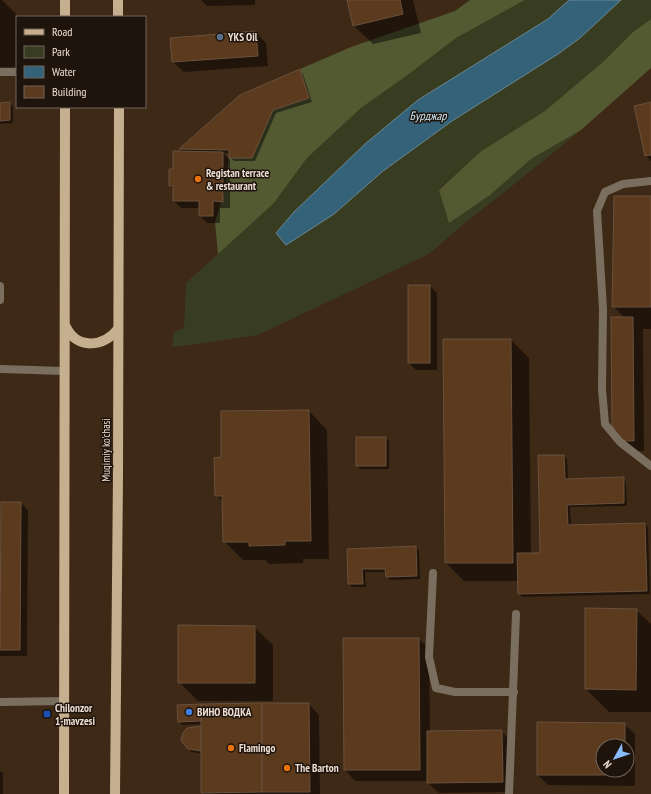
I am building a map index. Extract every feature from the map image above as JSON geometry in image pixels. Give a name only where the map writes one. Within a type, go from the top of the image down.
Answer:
[{"type":"main road","points":[[65,0],[65,16]]},
{"type":"main road","points":[[118,0],[118,16]]},
{"type":"main road","points":[[64,794],[66,108]]},
{"type":"main road","name":"Muqimiy ko'chasi","points":[[115,794],[119,108]]},
{"type":"main road","points":[[66,327],[72,337],[83,343],[89,344],[100,343],[106,340],[118,329]]},
{"type":"lane","points":[[0,72],[16,72]]},
{"type":"lane","points":[[651,182],[623,184],[605,192],[597,211],[603,309],[602,389],[605,424],[620,442],[651,466]]},
{"type":"lane","points":[[0,286],[0,300]]},
{"type":"lane","points":[[0,369],[66,371]]},
{"type":"lane","points":[[433,573],[429,657],[436,688],[455,692],[514,692]]},
{"type":"lane","points":[[509,794],[516,614]]},
{"type":"lane","points":[[0,702],[65,701]]},
{"type":"green space","points":[[470,0],[525,0],[456,38],[361,108],[307,158],[274,203],[218,254],[215,222],[224,193],[229,158],[273,110],[309,98],[300,69],[351,47],[455,11]]},
{"type":"green space","points":[[525,0],[651,0],[651,19],[633,32],[604,61],[545,111],[480,152],[439,189],[449,222],[490,195],[531,159],[581,130],[466,222],[429,254],[258,335],[175,347],[172,346],[174,332],[184,328],[186,283],[274,203],[307,158],[361,108],[456,38]]},
{"type":"green space","points":[[651,19],[651,68],[581,130],[531,159],[490,195],[449,223],[439,190],[480,152],[545,111],[604,61],[633,32]]},
{"type":"water","name":"Бурджар","points":[[569,0],[621,0],[580,38],[558,54],[452,121],[383,171],[334,214],[286,245],[276,233],[294,212],[365,144],[418,100],[548,19]]},
{"type":"building","points":[[347,0],[400,0],[403,14],[353,26]]},
{"type":"building","points":[[256,31],[258,56],[172,62],[170,38]]},
{"type":"building","points":[[300,69],[309,98],[273,110],[252,158],[229,158],[229,150],[179,149],[240,95]]},
{"type":"building","points":[[10,102],[10,120],[0,121],[0,103]]},
{"type":"building","points":[[651,102],[651,155],[645,156],[634,106]]},
{"type":"building","points":[[173,151],[223,152],[223,202],[213,201],[213,216],[199,216],[199,201],[173,201],[173,186],[169,186],[169,169],[173,169]]},
{"type":"building","points":[[614,196],[651,196],[651,307],[612,307]]},
{"type":"building","points":[[408,285],[430,285],[430,363],[408,363]]},
{"type":"building","points":[[611,317],[633,317],[634,441],[621,441],[612,425]]},
{"type":"building","points":[[443,339],[511,339],[513,563],[445,563]]},
{"type":"building","points":[[309,410],[311,541],[285,541],[285,545],[249,546],[249,542],[223,542],[222,496],[215,496],[214,458],[221,457],[221,411]]},
{"type":"building","points":[[356,437],[386,437],[386,466],[356,466]]},
{"type":"building","points":[[538,455],[564,455],[565,479],[624,477],[624,503],[567,505],[568,525],[645,523],[647,591],[518,594],[517,553],[540,553]]},
{"type":"building","points":[[1,502],[21,502],[20,650],[0,650]]},
{"type":"building","points":[[416,546],[417,576],[386,577],[385,569],[362,569],[363,584],[348,584],[347,549]]},
{"type":"building","points":[[585,608],[637,609],[636,690],[585,689]]},
{"type":"building","points":[[178,625],[255,626],[255,683],[178,683]]},
{"type":"building","points":[[343,638],[419,638],[420,770],[344,770]]},
{"type":"building","points":[[262,703],[262,792],[201,793],[201,704]]},
{"type":"building","points":[[262,703],[309,703],[310,792],[262,792]]},
{"type":"building","points":[[201,704],[201,721],[178,722],[177,705]]},
{"type":"building","points":[[537,722],[625,723],[625,738],[595,738],[595,775],[537,775]]},
{"type":"building","points":[[201,726],[201,751],[188,749],[182,742],[181,738],[183,733],[187,728]]},
{"type":"building","points":[[502,730],[503,782],[427,783],[427,731]]},
{"type":"place","name":"YKS Oil","points":[[220,37]]},
{"type":"place","name":"Registan terrace & restaurant","points":[[198,179]]},
{"type":"place","name":"ВИНО ВОДКА","points":[[189,712]]},
{"type":"place","name":"Chilonzor 1-mavzesi","points":[[47,714]]},
{"type":"place","name":"Flamingo","points":[[231,748]]},
{"type":"place","name":"The Barton","points":[[287,768]]}]
